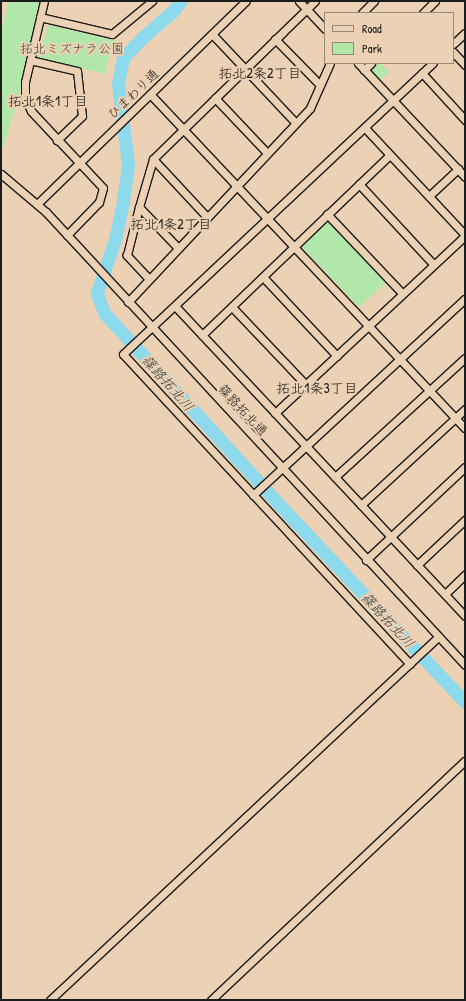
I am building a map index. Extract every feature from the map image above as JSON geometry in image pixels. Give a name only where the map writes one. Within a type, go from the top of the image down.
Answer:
[{"type":"street","points":[[44,1],[25,82],[25,98],[31,111],[103,188],[99,202],[66,235]]},
{"type":"street","points":[[40,17],[112,34],[152,1]]},
{"type":"street","name":"ひまわり通","points":[[37,204],[246,1]]},
{"type":"street","points":[[299,1],[324,28]]},
{"type":"street","points":[[149,279],[127,255],[153,159],[183,128],[315,1]]},
{"type":"street","points":[[363,12],[374,1]]},
{"type":"street","points":[[423,12],[435,1]]},
{"type":"street","points":[[454,43],[465,33]]},
{"type":"street","points":[[212,34],[296,123]]},
{"type":"street","points":[[275,39],[320,86]]},
{"type":"street","points":[[454,53],[465,65]]},
{"type":"street","points":[[30,60],[77,71],[82,116],[57,140]]},
{"type":"street","points":[[128,302],[310,108],[330,64]]},
{"type":"street","points":[[359,64],[465,177]]},
{"type":"street","points":[[364,70],[370,64]]},
{"type":"street","points":[[412,662],[123,354],[432,64]]},
{"type":"street","points":[[422,74],[465,120]]},
{"type":"street","points":[[150,94],[465,428]]},
{"type":"street","points":[[215,98],[267,153]]},
{"type":"street","points":[[275,413],[465,235],[365,128]]},
{"type":"street","points":[[202,336],[390,155]]},
{"type":"street","points":[[153,159],[207,217]]},
{"type":"street","points":[[429,196],[458,170]]},
{"type":"street","name":"篠路拓北通","points":[[1,174],[37,204],[465,665]]},
{"type":"street","points":[[359,184],[434,265]]},
{"type":"street","points":[[139,207],[178,248]]},
{"type":"street","points":[[327,214],[403,294]]},
{"type":"street","points":[[263,277],[337,356]]},
{"type":"street","points":[[255,493],[465,298]]},
{"type":"street","points":[[175,306],[465,616]]},
{"type":"street","points":[[232,307],[306,385]]},
{"type":"street","points":[[335,477],[465,358]]},
{"type":"street","points":[[361,506],[465,409]]},
{"type":"street","points":[[366,560],[465,466]]},
{"type":"street","points":[[417,565],[465,520]]},
{"type":"street","points":[[445,594],[465,576]]},
{"type":"street","points":[[50,1000],[438,637]]},
{"type":"street","points":[[211,1000],[465,761]]},
{"type":"green space","points":[[9,1],[41,1],[17,103],[1,153],[1,32]]},
{"type":"green space","name":"拓北ミズナラ公園","points":[[49,25],[115,40],[116,44],[107,64],[106,74],[40,57],[47,27]]},
{"type":"green space","points":[[375,64],[381,64],[389,72],[380,80],[371,71]]},
{"type":"green space","points":[[327,222],[329,222],[386,283],[359,307],[302,247],[302,244]]},
{"type":"waterway","name":"篠路拓北川","points":[[181,1],[173,11],[144,36],[123,58],[118,83],[128,165],[123,202],[115,239],[97,293],[101,305],[105,314],[275,500],[465,702]]},
{"type":"district","name":"拓北2条2丁目","points":[[260,73]]},
{"type":"district","name":"拓北1条1丁目","points":[[48,101]]},
{"type":"district","name":"拓北1条2丁目","points":[[171,224]]},
{"type":"district","name":"拓北1条3丁目","points":[[317,388]]}]
